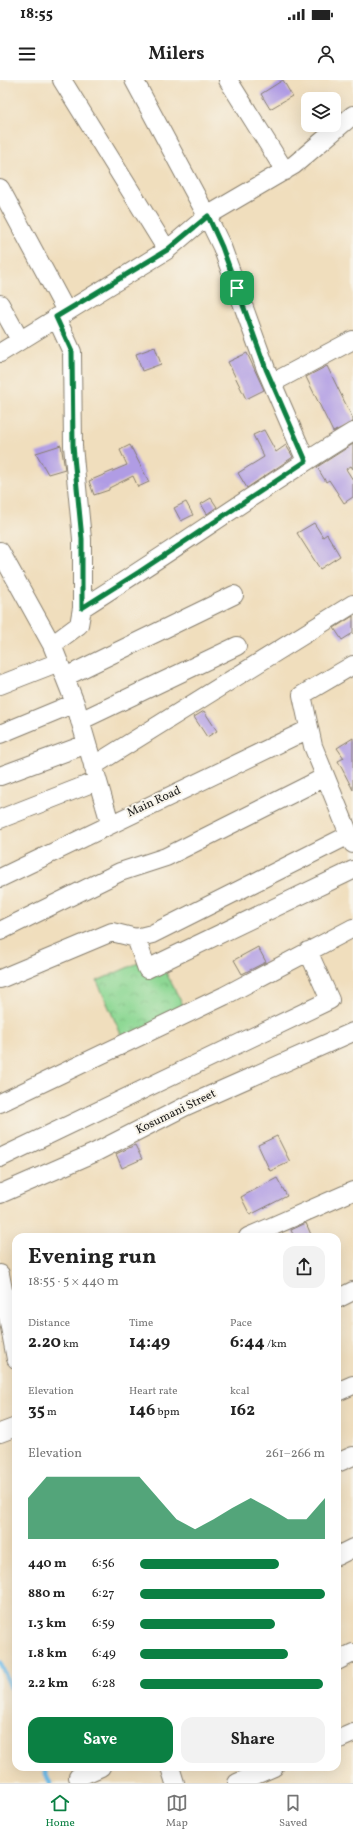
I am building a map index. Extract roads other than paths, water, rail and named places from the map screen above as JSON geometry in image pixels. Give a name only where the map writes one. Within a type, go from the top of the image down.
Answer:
[{"type":"street","points":[[62,80],[167,250]]},
{"type":"street","points":[[134,80],[208,216],[222,247],[272,383],[306,461]]},
{"type":"street","points":[[228,80],[285,171]]},
{"type":"street","points":[[0,353],[167,250],[208,216],[285,171],[353,115]]},
{"type":"street","points":[[0,188],[61,314],[72,352],[73,446],[82,539],[82,608],[79,625],[52,644]]},
{"type":"street","points":[[0,304],[20,340]]},
{"type":"street","points":[[272,383],[353,340]]},
{"type":"street","points":[[82,608],[306,461],[353,432]]},
{"type":"street","points":[[0,551],[52,644],[75,703],[110,824]]},
{"type":"street","points":[[0,686],[62,670],[234,595]]},
{"type":"street","points":[[0,820],[95,773],[353,604]]},
{"type":"street","points":[[80,720],[237,646]]},
{"type":"street","points":[[0,979],[112,932],[136,938],[152,934],[351,840],[312,746],[302,695],[353,665]]},
{"type":"street","points":[[0,734],[75,703]]},
{"type":"street","name":"Main Road","points":[[0,878],[309,729]]},
{"type":"street","points":[[0,776],[87,744]]},
{"type":"street","points":[[0,931],[120,872],[166,858],[325,778]]},
{"type":"street","points":[[136,938],[147,970],[353,870]]},
{"type":"street","points":[[0,1103],[224,996],[353,928]]},
{"type":"street","points":[[0,1158],[330,1000],[308,951]]},
{"type":"street","name":"Kosumani Street","points":[[0,1194],[94,1153],[186,1106],[353,1032]]},
{"type":"street","points":[[257,1233],[353,1191]]},
{"type":"street","points":[[0,1274],[10,1342]]},
{"type":"street","points":[[341,1296],[353,1291]]},
{"type":"street","points":[[341,1390],[353,1385]]},
{"type":"street","points":[[0,1433],[12,1428]]},
{"type":"street","points":[[341,1461],[353,1456]]},
{"type":"street","points":[[341,1554],[353,1548]]},
{"type":"street","points":[[341,1659],[353,1654]]},
{"type":"street","points":[[341,1738],[353,1733]]},
{"type":"street","points":[[78,1777],[92,1771]]},
{"type":"street","points":[[171,1771],[175,1783]]},
{"type":"street","points":[[238,1783],[265,1771]]},
{"type":"waterway","points":[[0,1662],[12,1691]]},
{"type":"waterway","points":[[45,1771],[50,1783]]}]
